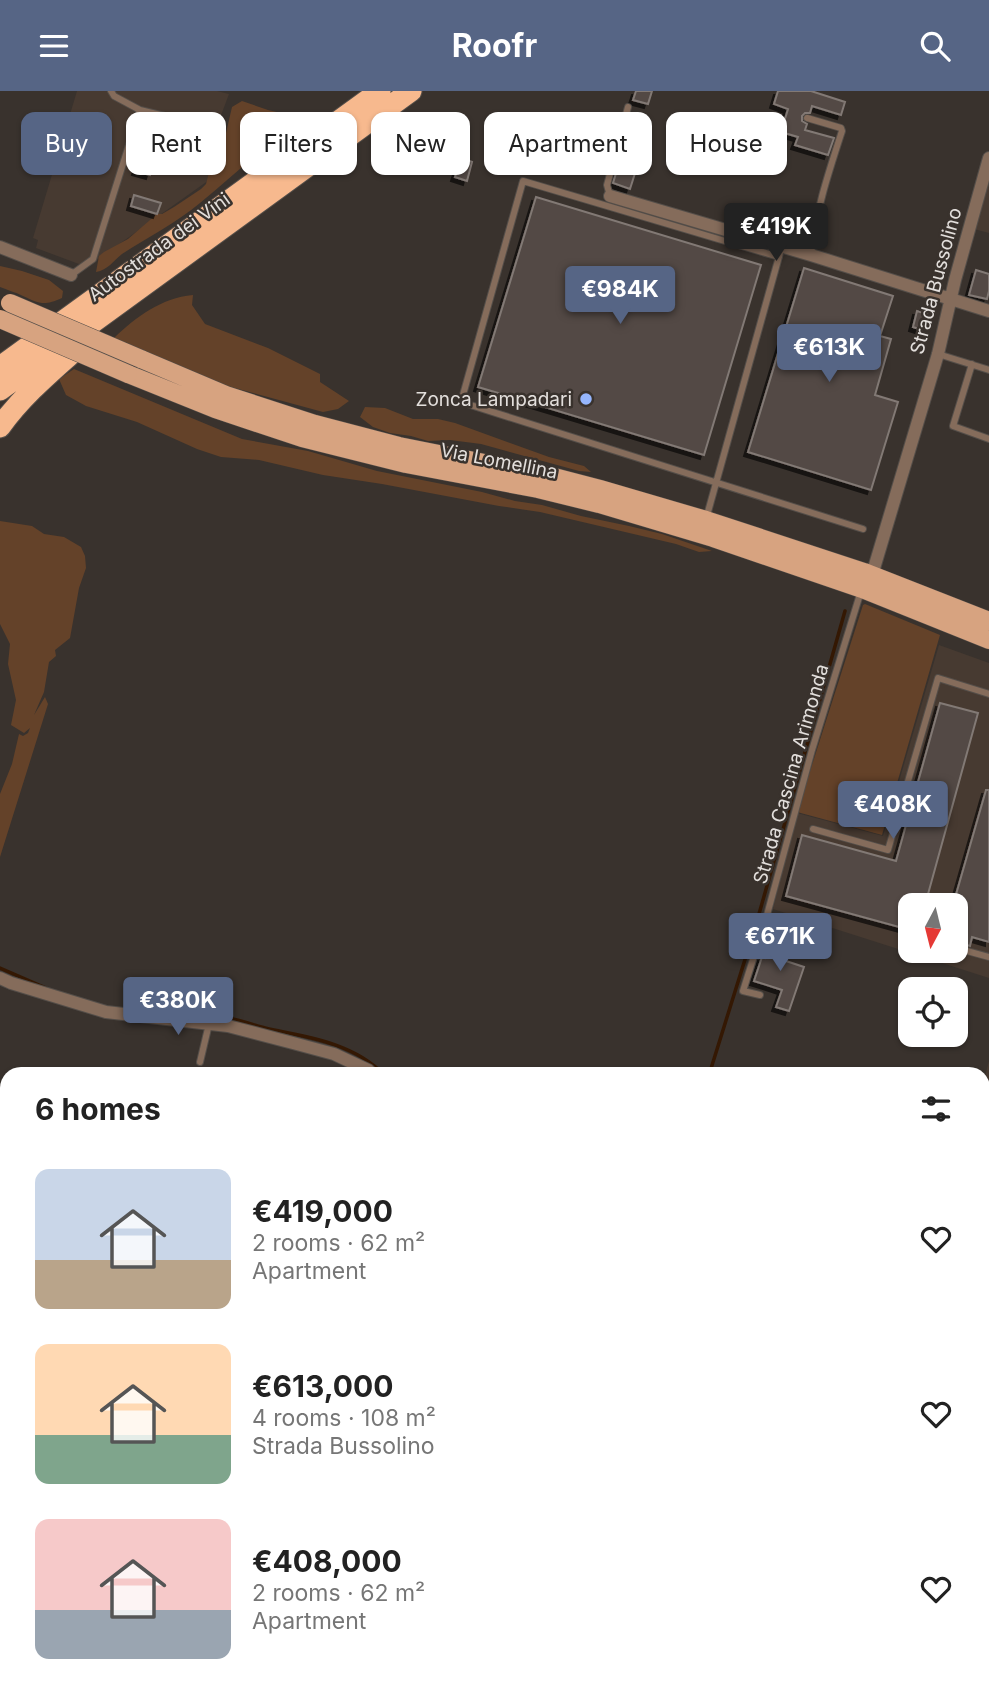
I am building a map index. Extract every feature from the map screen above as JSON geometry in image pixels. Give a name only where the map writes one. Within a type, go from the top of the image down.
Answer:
[{"type":"highway","name":"Autostrada dei Vini","points":[[0,367],[380,91]]},
{"type":"highway","name":"Autostrada dei Vini","points":[[0,390],[411,91]]},
{"type":"highway","points":[[0,427],[15,406],[40,381],[172,266]]},
{"type":"main road","name":"Via Lomellina","points":[[5,300],[226,394],[315,424],[399,446],[554,477],[600,489],[706,520],[866,579]]},
{"type":"main road","name":"Via Lomellina","points":[[0,320],[215,409],[302,438],[406,464],[538,489],[600,504],[866,579]]},
{"type":"main road","points":[[866,579],[989,621]]},
{"type":"main road","points":[[866,579],[989,640]]},
{"type":"street","name":"Strada Bussolino","points":[[866,579],[937,354],[989,158]]},
{"type":"street","points":[[610,196],[780,252],[811,255],[989,311]]},
{"type":"street","points":[[0,247],[71,275]]},
{"type":"street","points":[[0,978],[106,1012],[228,1026],[334,1054],[362,1067]]},
{"type":"lane","points":[[111,91],[114,96],[148,112]]},
{"type":"lane","points":[[610,196],[607,185],[628,107]]},
{"type":"lane","points":[[71,275],[93,259],[140,110]]},
{"type":"lane","points":[[807,118],[841,128],[842,131],[827,178],[811,255]]},
{"type":"lane","points":[[706,520],[716,483],[780,252],[523,181],[461,402],[716,483],[863,529]]},
{"type":"lane","points":[[937,354],[989,370]]},
{"type":"lane","points":[[972,364],[953,426],[989,439]]},
{"type":"lane","name":"Strada Cascina Arimonda","points":[[760,995],[743,991],[767,915],[812,750],[866,579]]},
{"type":"lane","points":[[813,829],[888,850],[938,678],[989,694]]},
{"type":"lane","points":[[968,951],[989,957]]},
{"type":"lane","points":[[200,1062],[209,1024]]},
{"type":"shaded area","points":[[77,91],[217,91],[229,94],[222,112],[126,112],[126,175],[210,175],[209,180],[87,267],[36,248],[38,240],[33,238],[52,175],[112,175],[112,112],[71,112]]},
{"type":"shaded area","points":[[242,101],[277,112],[240,112],[240,169],[191,210],[96,272],[99,256],[104,252],[128,239],[157,214],[162,214],[201,189],[206,184],[208,175],[226,175],[226,133],[232,107]]},
{"type":"shaded area","points":[[989,176],[989,233],[974,229]]},
{"type":"shaded area","points":[[0,266],[49,280],[63,291],[62,298],[42,303],[0,287]]},
{"type":"shaded area","points":[[193,295],[192,305],[205,324],[268,348],[320,374],[320,382],[349,401],[338,409],[323,412],[227,386],[114,338],[160,304]]},
{"type":"shaded area","points":[[74,369],[242,439],[308,451],[377,471],[542,505],[662,534],[712,551],[699,552],[676,544],[540,512],[323,475],[259,460],[221,457],[137,422],[86,406],[66,395],[59,379]]},
{"type":"shaded area","points":[[365,407],[385,408],[413,419],[438,419],[455,423],[549,457],[584,466],[591,472],[481,444],[450,440],[428,441],[390,433],[373,427],[360,417]]},
{"type":"shaded area","points":[[0,521],[32,526],[44,534],[64,537],[81,547],[86,568],[79,588],[70,638],[55,650],[56,656],[49,662],[44,692],[34,715],[45,697],[48,704],[0,857],[0,794],[12,764],[19,734],[23,736],[30,728],[24,733],[11,725],[16,700],[8,664],[10,644],[0,624]]},
{"type":"shaded area","points":[[865,604],[940,635],[882,835],[797,812]]},
{"type":"shaded area","points":[[939,645],[989,663],[989,978],[942,963],[968,963],[968,893],[898,893],[898,949],[773,909],[797,813],[883,836]]},
{"type":"building","points":[[636,91],[652,91],[648,104],[633,100]]},
{"type":"building","points":[[778,91],[811,91],[845,102],[841,115],[812,106],[810,113],[802,116],[802,121],[807,124],[805,130],[834,138],[828,155],[795,145],[798,137],[787,134],[788,109],[774,104]]},
{"type":"building","points":[[456,175],[469,175],[467,181]]},
{"type":"building","points":[[616,175],[634,175],[630,189],[613,183]]},
{"type":"building","points":[[134,195],[161,203],[157,214],[131,206]]},
{"type":"building","points":[[536,197],[761,265],[704,455],[478,387]]},
{"type":"building","points":[[804,268],[893,296],[880,336],[891,339],[875,395],[898,402],[871,490],[748,452]]},
{"type":"building","points":[[976,270],[989,274],[987,299],[969,295]]},
{"type":"building","points":[[917,311],[927,314],[922,330],[913,327]]},
{"type":"building","points":[[940,703],[978,713],[928,893],[898,893],[898,927],[786,896],[802,835],[896,861]]},
{"type":"building","points":[[986,790],[989,790],[989,942],[972,937],[968,945],[968,893],[956,893]]},
{"type":"building","points":[[771,938],[788,943],[783,960],[804,967],[789,1011],[776,1007],[782,990],[754,981]]},
{"type":"waterway","points":[[711,1067],[757,921],[845,611]]},
{"type":"waterway","points":[[0,968],[46,988]]},
{"type":"waterway","points":[[184,1015],[232,1019],[331,1043],[375,1067]]},
{"type":"place","name":"Zonca Lampadari","points":[[586,399]]}]
